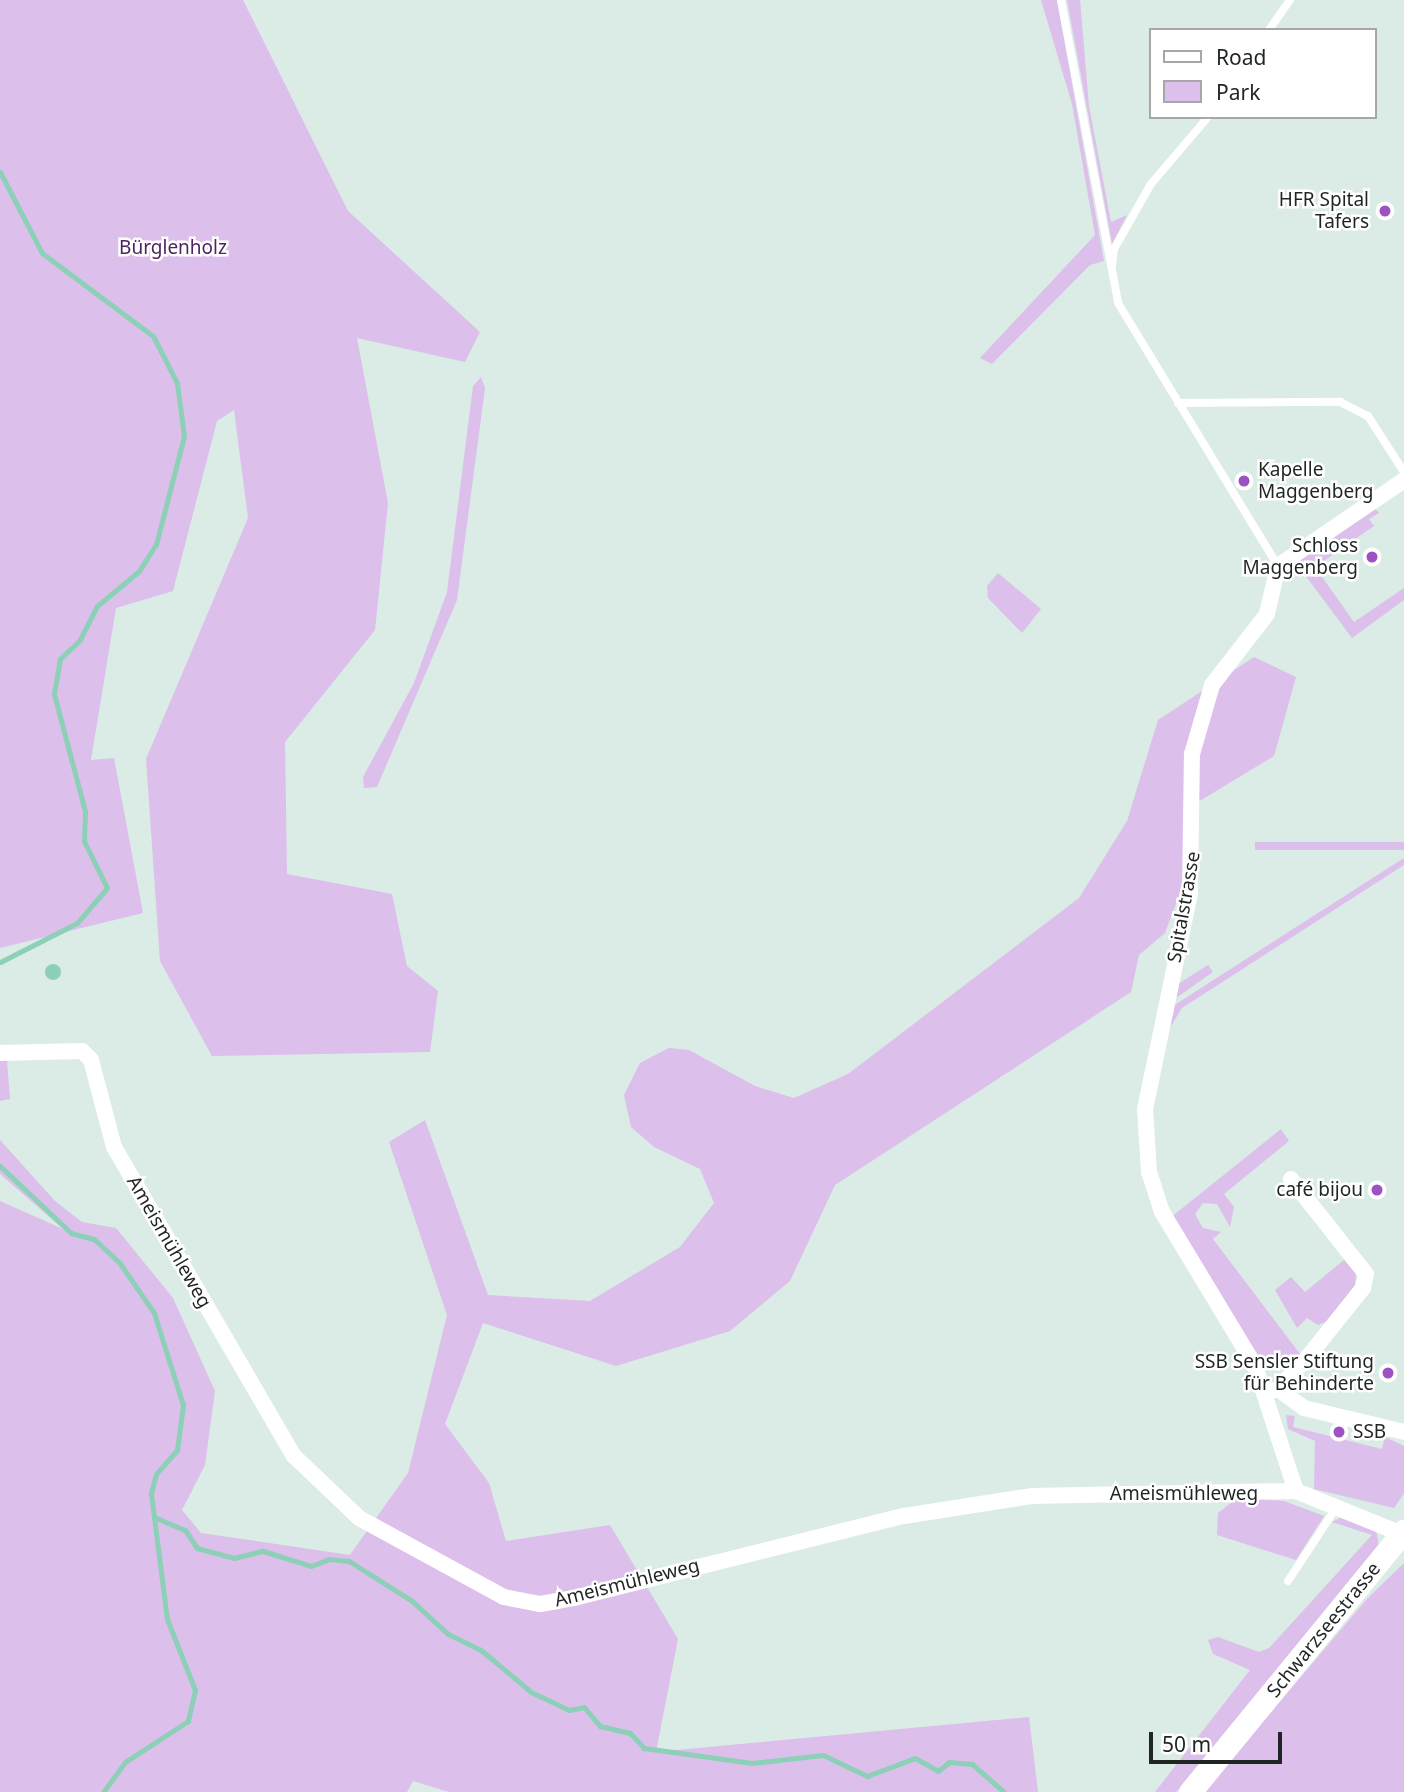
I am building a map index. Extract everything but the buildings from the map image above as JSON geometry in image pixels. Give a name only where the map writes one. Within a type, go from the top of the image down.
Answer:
[{"type":"main road","name":"Schwarzseestrasse","points":[[1190,1792],[1403,1532]]},
{"type":"street","points":[[1278,566],[1404,480]]},
{"type":"street","name":"Spitalstrasse","points":[[1278,566],[1267,614],[1212,685],[1195,733],[1189,893],[1148,1082],[1144,1132],[1161,1212],[1271,1391],[1296,1491]]},
{"type":"street","name":"Ameismühleweg","points":[[2,1053],[82,1051],[91,1060],[114,1147],[256,1397],[310,1476],[379,1531],[504,1597],[540,1604],[574,1598],[969,1503],[1067,1494],[1296,1491],[1403,1532]]},
{"type":"street","points":[[1271,1391],[1363,1288],[1366,1274],[1291,1179]]},
{"type":"street","name":"Spitalstrasse","points":[[1271,1391],[1304,1408],[1404,1432]]},
{"type":"lane","points":[[1061,0],[1118,303],[1278,566]]},
{"type":"lane","points":[[1270,28],[1290,0]]},
{"type":"lane","points":[[1111,271],[1114,249],[1132,213],[1206,119]]},
{"type":"lane","points":[[1178,402],[1340,402],[1368,416],[1404,472]]},
{"type":"lane","points":[[1287,1581],[1336,1508]]},
{"type":"green space","name":"Bürglenholz","points":[[0,0],[243,0],[348,211],[480,332],[465,362],[357,338],[388,503],[375,630],[285,742],[287,874],[392,894],[407,966],[438,991],[430,1052],[212,1056],[160,961],[146,759],[248,518],[234,410],[217,421],[173,591],[116,608],[91,760],[114,758],[143,913],[0,948]]},
{"type":"green space","points":[[1041,0],[1057,0],[1104,261],[1090,265],[992,364],[980,358],[1095,235],[1072,104]]},
{"type":"green space","points":[[1067,0],[1080,0],[1089,106],[1111,222],[1127,215],[1112,244]]},
{"type":"green space","points":[[481,377],[485,388],[457,600],[377,787],[364,788],[363,777],[414,683],[447,592],[473,386]]},
{"type":"green space","points":[[1373,506],[1379,513],[1369,519],[1374,526],[1315,567],[1354,622],[1404,588],[1404,600],[1352,638],[1296,563]]},
{"type":"green space","points":[[998,573],[1041,609],[1022,633],[988,598],[987,586]]},
{"type":"green space","points":[[1254,657],[1296,677],[1274,756],[1188,808],[1182,888],[1165,933],[1139,955],[1131,992],[835,1185],[790,1281],[730,1331],[616,1366],[483,1323],[445,1424],[489,1483],[506,1541],[610,1525],[678,1639],[656,1752],[1029,1717],[1038,1792],[449,1792],[413,1781],[407,1792],[0,1792],[0,1201],[63,1229],[0,1174],[0,1140],[55,1201],[82,1222],[116,1228],[173,1298],[215,1391],[205,1465],[182,1510],[201,1533],[350,1555],[408,1473],[447,1315],[389,1142],[425,1120],[488,1295],[590,1301],[680,1247],[714,1203],[700,1169],[654,1147],[631,1127],[624,1095],[640,1063],[669,1048],[689,1050],[755,1086],[794,1098],[848,1074],[1079,898],[1127,821],[1158,720]]},
{"type":"green space","points":[[1255,842],[1404,842],[1404,850],[1255,850]]},
{"type":"green space","points":[[1404,858],[1404,865],[1182,1008],[1169,1029],[1173,1006]]},
{"type":"green space","points":[[1208,965],[1213,972],[1176,998],[1178,984]]},
{"type":"green space","points":[[0,1056],[7,1060],[10,1099],[0,1101]]},
{"type":"green space","points":[[1281,1129],[1289,1141],[1224,1194],[1234,1207],[1230,1227],[1217,1204],[1203,1203],[1195,1214],[1203,1228],[1221,1232],[1213,1239],[1300,1354],[1290,1367],[1276,1370],[1255,1358],[1170,1218]]},
{"type":"green space","points":[[1344,1260],[1356,1273],[1355,1285],[1328,1321],[1318,1325],[1307,1318],[1297,1328],[1275,1290],[1291,1277],[1305,1292]]},
{"type":"green space","points":[[1286,1415],[1295,1416],[1293,1427],[1382,1449],[1385,1437],[1404,1446],[1404,1493],[1394,1508],[1314,1489],[1315,1441],[1288,1429]]},
{"type":"green space","points":[[1237,1498],[1284,1501],[1324,1516],[1296,1560],[1217,1535],[1218,1513]]},
{"type":"green space","points":[[1342,1517],[1376,1530],[1379,1546],[1176,1792],[1155,1792],[1250,1670],[1213,1654],[1208,1640],[1218,1637],[1259,1652],[1269,1648],[1372,1535],[1332,1522]]},
{"type":"green space","points":[[1404,1563],[1404,1792],[1203,1792],[1367,1599]]},
{"type":"shaded area","points":[[50,964],[56,964],[61,972],[59,978],[50,980],[45,975],[45,969]]},
{"type":"waterway","points":[[0,172],[42,253],[153,336],[177,383],[184,436],[156,544],[139,571],[97,606],[79,641],[60,659],[54,694],[85,811],[84,841],[107,888],[77,923],[0,962]]},
{"type":"waterway","points":[[0,1166],[71,1233],[94,1239],[119,1262],[154,1313],[183,1405],[177,1450],[156,1474],[151,1493],[167,1619],[195,1690],[188,1721],[125,1762],[103,1792]]},
{"type":"waterway","points":[[154,1517],[185,1530],[197,1548],[234,1558],[263,1551],[311,1566],[329,1559],[349,1561],[412,1601],[448,1634],[481,1650],[531,1692],[569,1710],[584,1707],[600,1726],[630,1733],[644,1748],[752,1763],[823,1755],[867,1776],[915,1758],[938,1771],[949,1762],[972,1764],[1004,1792]]},
{"type":"place","name":"HFR Spital Tafers","points":[[1385,211]]},
{"type":"place","name":"Kapelle Maggenberg","points":[[1244,481]]},
{"type":"place","name":"Schloss Maggenberg","points":[[1372,557]]},
{"type":"place","name":"café bijou","points":[[1377,1190]]},
{"type":"place","name":"SSB Sensler Stiftung für Behinderte","points":[[1388,1373]]},
{"type":"place","name":"SSB","points":[[1339,1432]]}]
